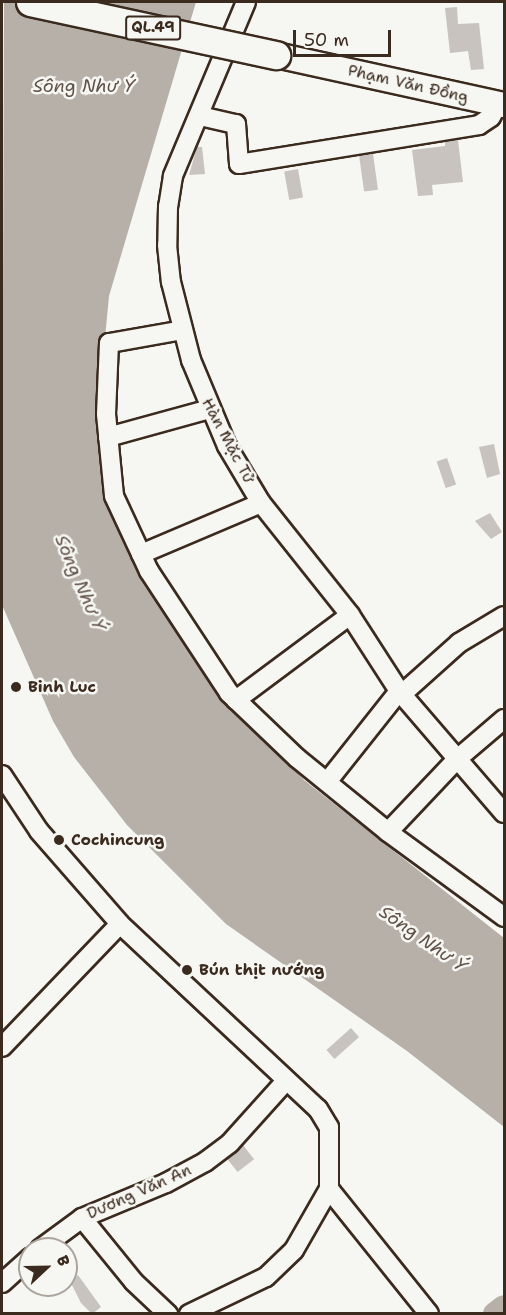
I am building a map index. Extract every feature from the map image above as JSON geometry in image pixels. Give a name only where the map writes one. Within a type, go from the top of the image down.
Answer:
[{"type":"highway","name":"QL.49","points":[[30,2],[276,55]]},
{"type":"main road","name":"Phạm Văn Đồng","points":[[276,55],[501,104]]},
{"type":"street","name":"Hàn Mặc Tử","points":[[246,2],[173,176],[168,206],[167,245],[183,330],[210,409],[227,446],[261,502],[350,615],[400,692],[456,760],[504,813]]},
{"type":"street","points":[[200,116],[236,124],[239,164],[479,124],[490,117],[501,104]]},
{"type":"street","points":[[183,330],[109,343],[108,437],[114,496],[141,554],[236,700],[327,782],[388,832],[504,917]]},
{"type":"street","points":[[108,437],[210,409]]},
{"type":"street","points":[[141,554],[261,502]]},
{"type":"street","points":[[236,700],[257,680],[350,615]]},
{"type":"street","points":[[327,782],[400,692],[459,643],[504,616]]},
{"type":"street","points":[[388,832],[456,760],[504,719]]},
{"type":"street","points":[[2,775],[6,796],[120,924],[285,1082],[318,1109],[329,1127],[329,1189],[294,1250],[266,1277],[189,1314]]},
{"type":"street","points":[[2,1047],[120,924]]},
{"type":"street","name":"Dương Văn An","points":[[56,1237],[82,1218],[166,1183],[205,1162],[230,1143],[285,1082]]},
{"type":"street","points":[[329,1189],[427,1313]]},
{"type":"street","points":[[82,1218],[134,1282],[168,1314]]},
{"type":"street","points":[[2,1283],[18,1269]]},
{"type":"water","name":"Sông Như Ý","points":[[4,2],[196,2],[109,296],[102,369],[121,513],[268,742],[304,780],[504,938],[504,1127],[407,1051],[226,924],[127,825],[74,757],[53,721],[2,605]]},
{"type":"building","points":[[457,7],[458,24],[479,23],[484,69],[471,70],[468,51],[450,53],[445,8]]},
{"type":"building","points":[[458,140],[463,182],[432,185],[433,195],[418,196],[412,150],[445,146],[445,142]]},
{"type":"building","points":[[197,147],[202,147],[205,174],[189,175]]},
{"type":"building","points":[[373,154],[378,190],[364,192],[359,156]]},
{"type":"building","points":[[298,169],[303,198],[289,200],[284,171]]},
{"type":"building","points":[[494,444],[500,474],[487,478],[479,447]]},
{"type":"building","points":[[447,458],[456,484],[446,488],[437,462]]},
{"type":"building","points":[[490,513],[502,532],[491,539],[475,521]]},
{"type":"building","points":[[351,1028],[359,1037],[335,1059],[326,1050]]},
{"type":"building","points":[[243,1145],[254,1159],[238,1172],[226,1158]]},
{"type":"building","points":[[78,1275],[101,1307],[92,1314],[78,1297]]},
{"type":"waterway","points":[[495,1314],[504,1307]]},
{"type":"place","name":"Binh Luc","points":[[16,687]]},
{"type":"place","name":"Cochincung","points":[[59,840]]},
{"type":"place","name":"Bún thịt nướng","points":[[187,970]]}]
